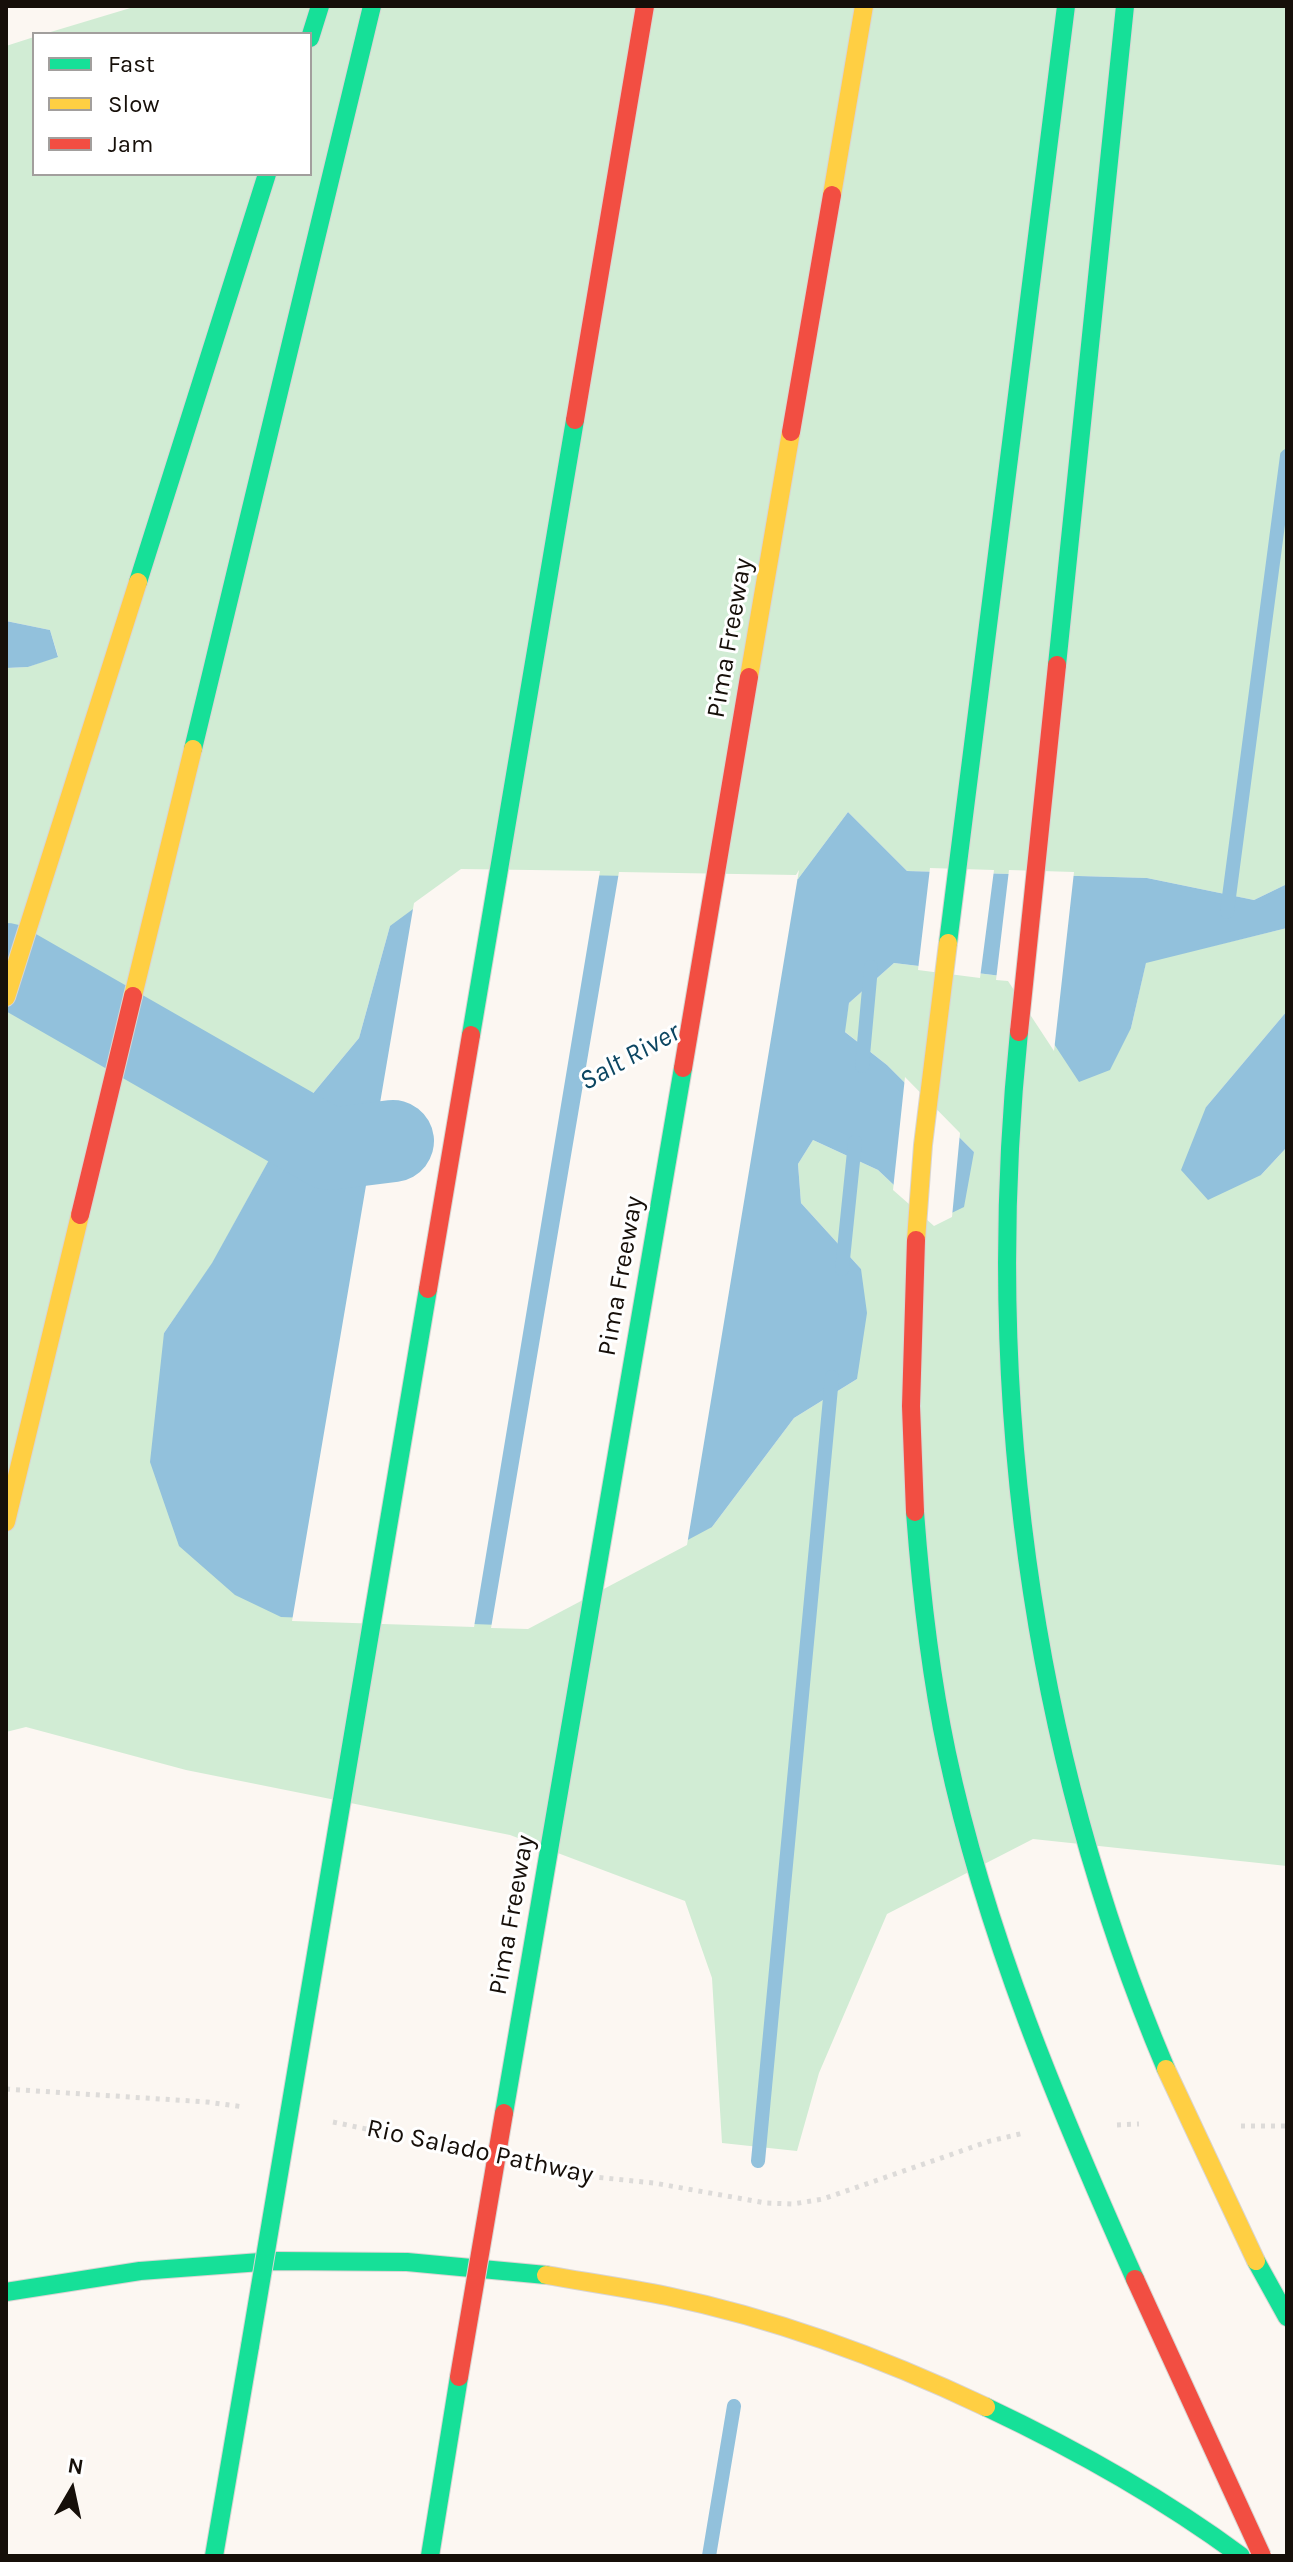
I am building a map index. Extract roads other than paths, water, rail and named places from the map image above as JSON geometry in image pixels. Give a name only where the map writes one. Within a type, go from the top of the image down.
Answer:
[{"type":"highway","points":[[312,32],[320,6]]},
{"type":"highway","points":[[6,1522],[372,6]]},
{"type":"highway","points":[[214,2556],[645,6]]},
{"type":"highway","name":"Pima Freeway","points":[[430,2556],[864,6]]},
{"type":"highway","points":[[1066,6],[923,1145],[910,1320],[912,1472],[918,1561],[937,1694],[962,1817],[991,1921],[1020,2006],[1096,2189],[1262,2556]]},
{"type":"highway","points":[[1125,6],[1016,1066],[1008,1226],[1010,1383],[1023,1528],[1039,1629],[1057,1721],[1090,1851],[1115,1932],[1160,2054],[1207,2160],[1287,2317]]},
{"type":"highway","points":[[6,997],[266,176]]},
{"type":"highway","points":[[6,2292],[171,2266],[232,2261],[353,2259],[488,2266],[664,2296],[830,2342],[960,2393],[1126,2479],[1241,2556]]},
{"type":"water","points":[[6,621],[50,630],[58,657],[28,667],[6,668]]},
{"type":"water","points":[[848,812],[907,871],[1147,878],[1254,900],[1287,884],[1287,928],[1146,963],[1131,1028],[1110,1070],[1079,1082],[1010,977],[894,963],[849,1003],[845,1032],[887,1065],[974,1152],[964,1207],[933,1222],[878,1170],[813,1140],[798,1164],[801,1203],[861,1269],[867,1313],[857,1379],[794,1418],[712,1527],[527,1626],[281,1617],[235,1595],[179,1546],[150,1462],[164,1333],[212,1263],[291,1120],[359,1038],[390,926],[462,873],[798,879]]},
{"type":"water","points":[[1287,1011],[1287,1147],[1261,1175],[1208,1200],[1181,1170],[1206,1107]]},
{"type":"waterway","points":[[1227,912],[1287,456]]},
{"type":"waterway","name":"Salt River","points":[[6,964],[329,1149],[393,1141]]},
{"type":"waterway","points":[[862,1066],[871,967]]},
{"type":"waterway","points":[[842,1269],[855,1142]]},
{"type":"waterway","points":[[758,2161],[832,1377]]},
{"type":"waterway","points":[[709,2556],[734,2406]]}]
